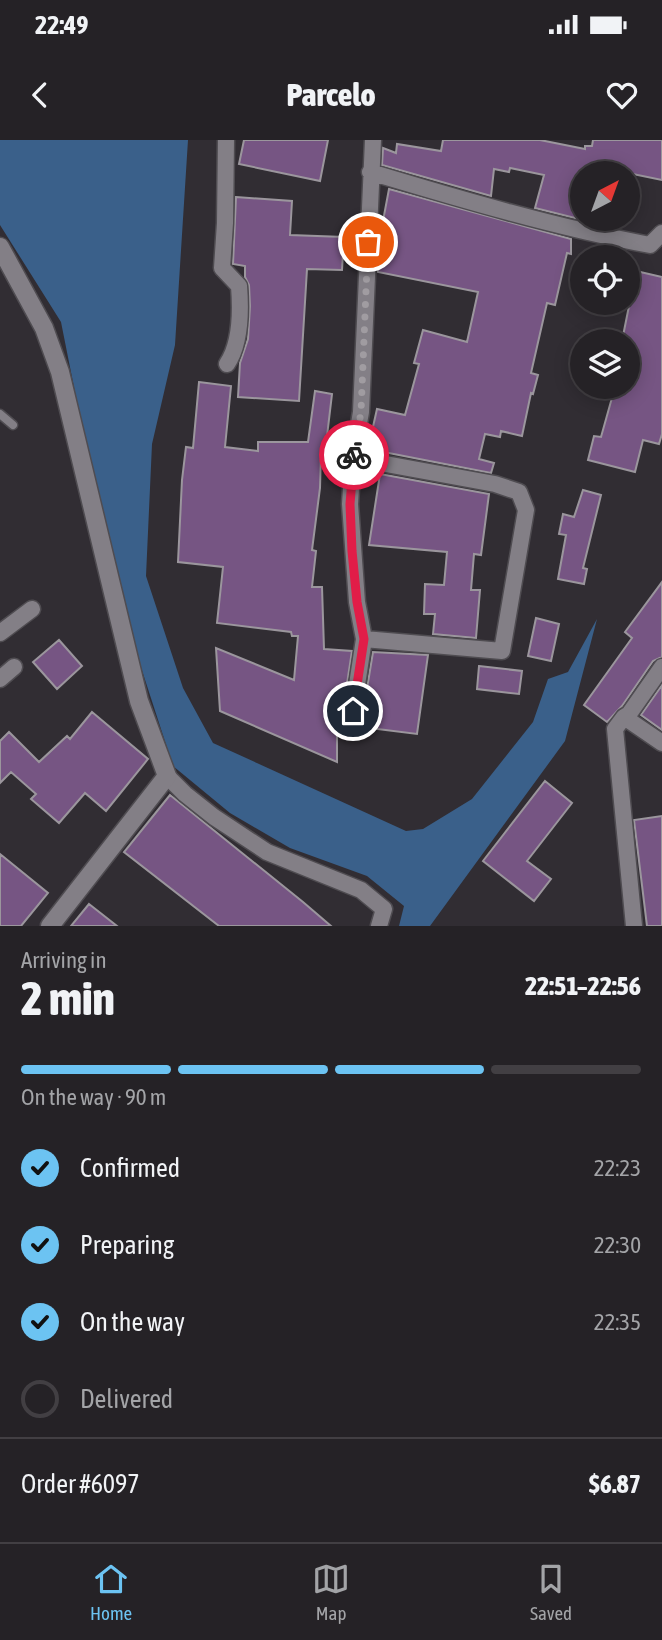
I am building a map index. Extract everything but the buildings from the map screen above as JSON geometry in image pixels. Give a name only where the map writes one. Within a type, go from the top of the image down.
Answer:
[{"type":"street","points":[[226,140],[222,268],[239,286],[240,303],[235,352],[227,364]]},
{"type":"street","points":[[353,711],[364,639],[357,602],[350,504],[353,458],[361,412],[373,140]]},
{"type":"street","points":[[370,172],[463,200],[610,237],[650,245],[662,233]]},
{"type":"street","points":[[0,247],[44,328],[60,372],[139,701],[156,753],[167,776],[215,817],[267,852],[361,890],[384,909],[379,926]]},
{"type":"street","points":[[353,458],[495,484],[519,492],[526,510],[502,651],[364,639]]},
{"type":"street","points":[[0,633],[32,609]]},
{"type":"street","points":[[0,679],[14,667]]},
{"type":"street","points":[[634,926],[615,729],[662,667]]},
{"type":"street","points":[[624,717],[662,743]]},
{"type":"street","points":[[50,926],[167,776]]},
{"type":"lane","points":[[0,414],[13,425]]},
{"type":"water","points":[[0,140],[188,140],[175,345],[152,444],[146,576],[183,688],[213,743],[406,831],[423,829],[472,799],[533,722],[548,679],[568,672],[597,619],[565,741],[430,926],[399,926],[404,906],[367,876],[290,848],[230,813],[173,766],[112,578],[61,322],[0,225]]},
{"type":"way so far","points":[[354,455],[361,412],[368,242]]},
{"type":"route","points":[[353,711],[364,639],[352,551],[350,504],[354,455]]}]
